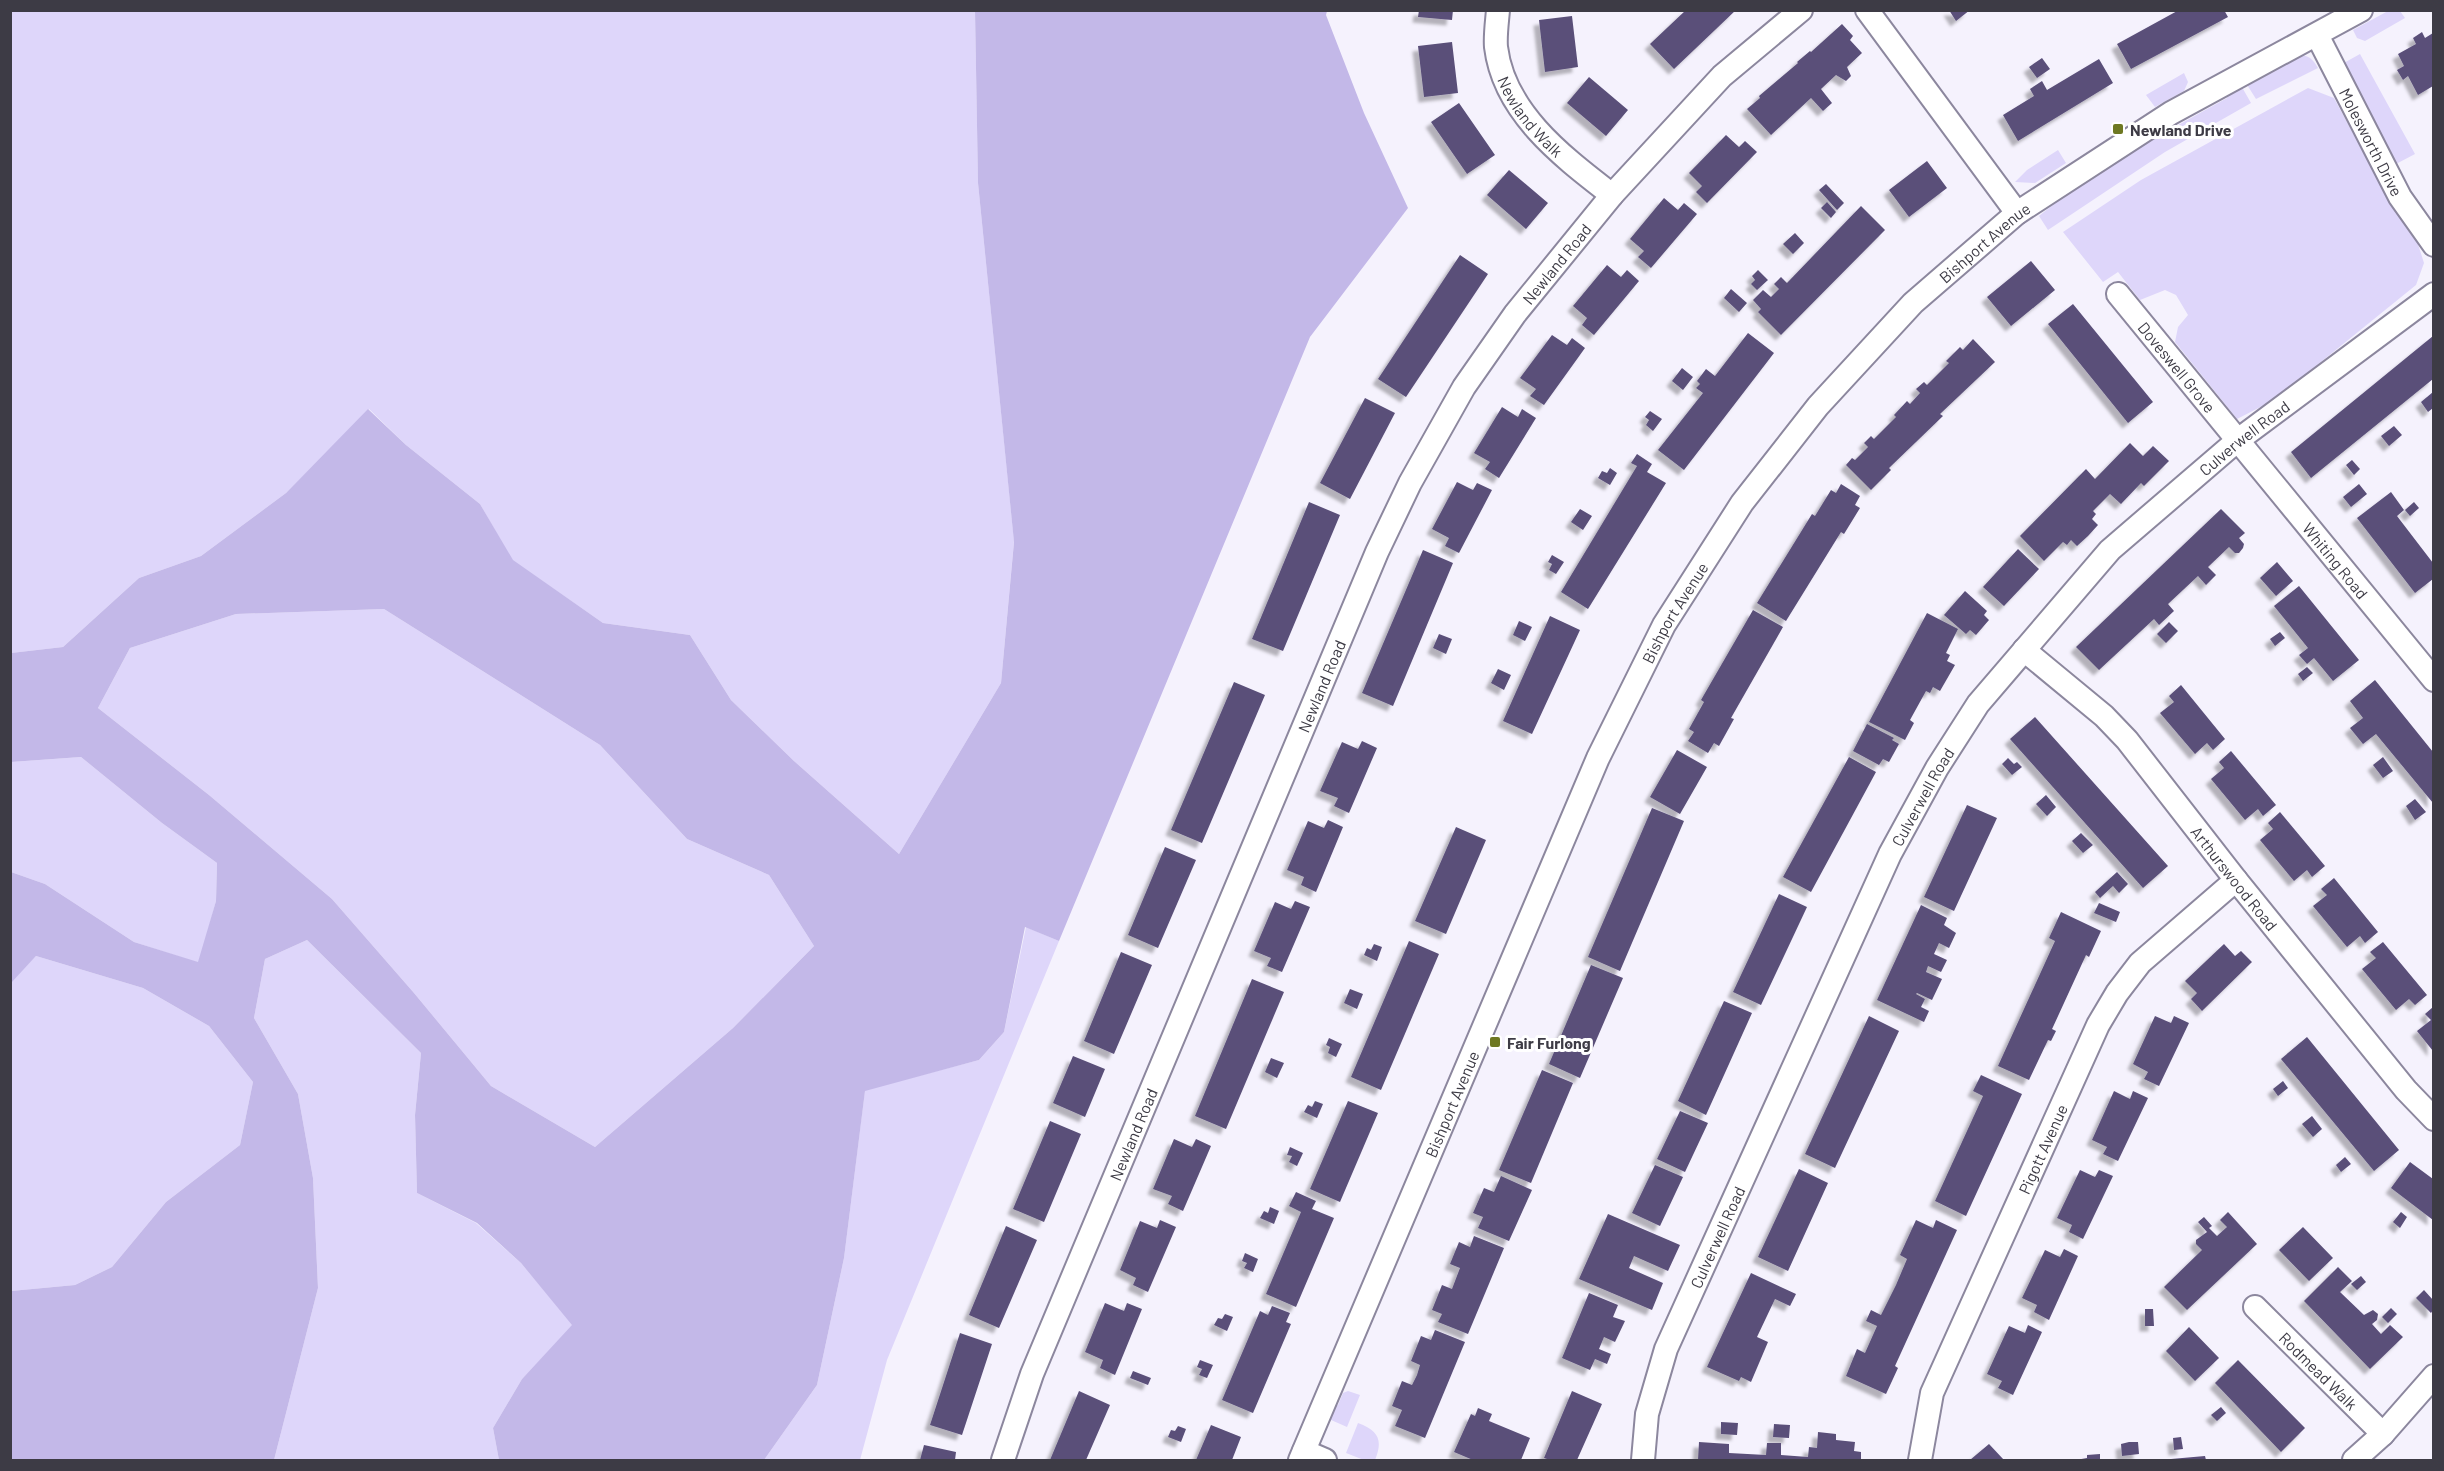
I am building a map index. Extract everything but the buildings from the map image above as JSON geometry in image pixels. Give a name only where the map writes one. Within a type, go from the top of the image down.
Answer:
[{"type":"street","name":"Newland Walk","points":[[1497,10],[1496,47],[1509,94],[1540,135],[1612,195]]},
{"type":"street","name":"Newland Road","points":[[1003,1461],[1032,1374],[1310,709],[1377,552],[1410,483],[1470,378],[1515,314],[1612,195],[1722,76],[1801,10]]},
{"type":"street","points":[[1867,10],[2017,213]]},
{"type":"street","name":"Bishport Avenue","points":[[1302,1456],[1598,758],[1664,625],[1742,503],[1818,406],[1913,303],[2017,213],[2171,113],[2361,10]]},
{"type":"street","name":"Molesworth Drive","points":[[2317,35],[2400,197],[2433,245]]},
{"type":"street","name":"Doveswell Grove","points":[[2118,294],[2238,440]]},
{"type":"street","name":"Culverwell Road","points":[[1643,1461],[1647,1414],[1666,1349],[1890,854],[1937,768],[1972,714],[2110,550],[2238,440],[2433,294]]},
{"type":"street","name":"Whiting Road","points":[[2238,440],[2433,680]]},
{"type":"street","name":"Arthurswood Road","points":[[2024,650],[2104,716],[2127,740],[2236,880],[2406,1090],[2433,1119]]},
{"type":"street","name":"Pigott Avenue","points":[[1920,1461],[1932,1393],[2098,1025],[2117,993],[2140,963],[2236,880]]},
{"type":"street","name":"Rodmead Walk","points":[[2255,1307],[2383,1434]]},
{"type":"street","points":[[2354,1461],[2383,1434],[2433,1376]]},
{"type":"street","points":[[1302,1456],[1325,1461]]},
{"type":"shaded area","points":[[10,11],[975,11],[978,183],[1014,541],[1001,683],[899,854],[794,761],[731,700],[690,635],[603,623],[512,560],[480,504],[406,445],[369,409],[286,493],[201,556],[139,578],[63,647],[11,653]]},
{"type":"shaded area","points":[[975,11],[1327,11],[1326,15],[1364,113],[1408,208],[1310,337],[1059,941],[1025,927],[1004,1032],[979,1060],[865,1091],[844,1258],[817,1385],[764,1460],[499,1460],[493,1428],[522,1379],[572,1325],[521,1263],[477,1223],[417,1193],[415,1115],[421,1053],[307,940],[265,959],[254,1018],[298,1094],[313,1178],[318,1288],[274,1460],[11,1460],[11,1291],[75,1285],[112,1267],[166,1202],[240,1145],[253,1082],[209,1026],[143,988],[36,956],[11,983],[11,872],[45,884],[134,942],[198,962],[216,901],[217,863],[162,823],[81,757],[11,762],[11,653],[63,647],[139,578],[201,556],[286,493],[368,409],[406,445],[480,504],[513,560],[603,623],[690,635],[731,700],[794,761],[899,854],[1001,683],[1014,542],[978,183]],"holes":[[[384,609],[600,745],[687,839],[769,875],[814,946],[733,1028],[595,1147],[491,1086],[332,899],[209,795],[98,708],[130,648],[236,614]]]},
{"type":"shaded area","points":[[2388,11],[2400,11],[2405,18],[2365,41],[2357,38],[2353,30]]},
{"type":"shaded area","points":[[2291,54],[2307,56],[2318,68],[2256,99],[2244,80]]},
{"type":"shaded area","points":[[2360,54],[2415,154],[2396,164],[2342,64]]},
{"type":"shaded area","points":[[2184,73],[2188,82],[2184,91],[2155,107],[2146,95]]},
{"type":"shaded area","points":[[2239,82],[2251,103],[2165,152],[2048,230],[2039,216],[2107,168],[2227,98],[2229,87]]},
{"type":"shaded area","points":[[2308,88],[2334,98],[2360,146],[2416,238],[2424,263],[2416,285],[2274,400],[2237,419],[2175,342],[2178,327],[2188,315],[2176,295],[2165,290],[2140,300],[2118,272],[2103,282],[2063,232],[2141,180]]},
{"type":"shaded area","points":[[2058,150],[2066,163],[2035,183],[2015,182],[2027,170]]},
{"type":"shaded area","points":[[384,609],[600,745],[687,839],[769,875],[814,946],[733,1028],[595,1147],[491,1086],[332,899],[209,795],[98,708],[130,648],[236,614]]},
{"type":"shaded area","points":[[81,757],[162,823],[217,863],[216,901],[199,963],[134,942],[45,884],[11,872],[11,762]]},
{"type":"shaded area","points":[[1026,927],[1059,941],[887,1360],[860,1460],[764,1460],[817,1385],[844,1258],[865,1090],[979,1060],[1004,1032]]},
{"type":"shaded area","points":[[307,940],[421,1053],[415,1115],[417,1193],[476,1223],[521,1263],[573,1325],[522,1379],[493,1428],[499,1460],[274,1460],[318,1288],[313,1178],[298,1094],[254,1018],[265,959]]},
{"type":"shaded area","points":[[36,956],[143,988],[209,1026],[253,1082],[240,1145],[166,1202],[112,1267],[75,1285],[11,1291],[10,983]]},
{"type":"shaded area","points":[[1348,1391],[1360,1395],[1347,1427],[1322,1416],[1325,1410],[1338,1405],[1343,1393]]},
{"type":"shaded area","points":[[1358,1423],[1371,1429],[1377,1437],[1379,1447],[1375,1460],[1364,1460],[1346,1453]]},
{"type":"place","name":"Newland Drive","points":[[2118,129]]},
{"type":"place","name":"Fair Furlong","points":[[1495,1042]]}]
